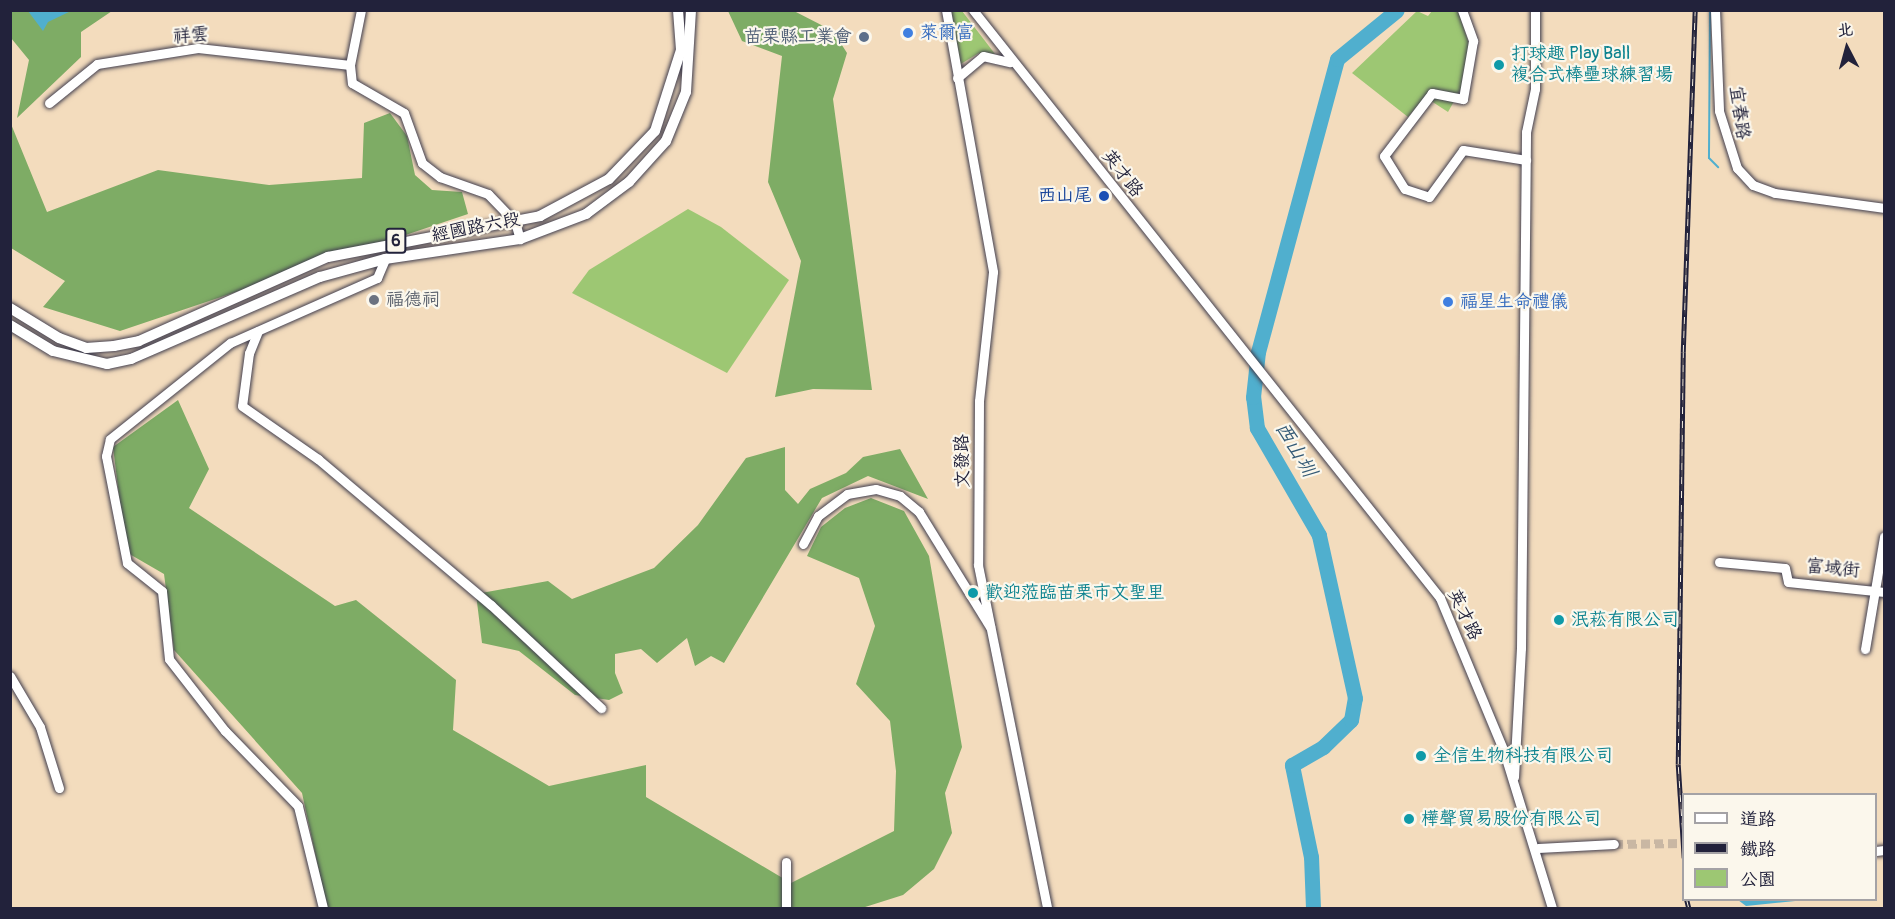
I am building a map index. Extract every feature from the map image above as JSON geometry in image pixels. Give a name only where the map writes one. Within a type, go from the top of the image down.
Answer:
[{"type":"main road","name":"經國路六段","points":[[10,309],[59,338],[86,348],[114,346],[139,340],[328,257],[383,244],[540,216],[609,179],[655,131],[681,50],[678,10]]},
{"type":"main road","name":"經國路六段","points":[[10,325],[53,351],[107,364],[131,359],[320,277],[386,259],[520,239],[585,214],[654,158],[686,92],[691,10]]},
{"type":"main road","points":[[383,244],[386,259]]},
{"type":"street","points":[[361,10],[350,65],[352,83],[409,120],[416,154],[430,172],[477,186],[515,222],[520,239]]},
{"type":"street","name":"文發路","points":[[946,10],[993,272],[980,401],[978,565],[993,632],[1022,805],[1047,909]]},
{"type":"street","name":"英才路","points":[[973,10],[1010,62],[1440,598],[1538,848],[1552,909]]},
{"type":"street","points":[[1462,10],[1473,41],[1463,99],[1432,93],[1384,156],[1405,189],[1429,197],[1463,150],[1526,160]]},
{"type":"street","points":[[1513,780],[1521,659],[1526,160],[1535,89],[1535,10]]},
{"type":"street","name":"宜春路","points":[[1715,10],[1719,111],[1737,168],[1753,185],[1775,193],[1884,207]]},
{"type":"street","name":"祥雲","points":[[49,104],[97,64],[198,48],[350,65]]},
{"type":"street","points":[[957,78],[983,56],[1010,62]]},
{"type":"street","points":[[323,909],[298,806],[225,731],[169,659],[162,591],[127,563],[106,473],[110,439],[230,343],[377,278],[386,259]]},
{"type":"street","points":[[259,329],[249,353],[242,406],[318,459],[491,605],[601,708]]},
{"type":"street","points":[[803,544],[818,516],[847,494],[876,489],[900,496],[919,512],[993,632]]},
{"type":"street","points":[[1865,649],[1880,591],[1884,537]]},
{"type":"street","name":"富域街","points":[[1719,562],[1785,568],[1788,582],[1880,591]]},
{"type":"street","points":[[10,676],[40,727],[58,788]]},
{"type":"street","points":[[1538,848],[1614,844]]},
{"type":"street","points":[[786,862],[786,909]]},
{"type":"green space","points":[[11,11],[112,11],[81,32],[81,57],[17,118],[29,60],[11,38]]},
{"type":"green space","points":[[728,11],[794,11],[833,31],[847,53],[833,99],[872,390],[813,389],[775,397],[801,261],[768,182],[782,56],[742,41]]},
{"type":"green space","points":[[951,11],[962,11],[995,54],[979,53],[959,65]]},
{"type":"green space","points":[[1417,11],[1428,16],[1432,11],[1458,11],[1471,50],[1466,80],[1448,112],[1425,97],[1408,117],[1352,73]]},
{"type":"green space","points":[[390,113],[407,136],[415,175],[432,190],[462,192],[468,214],[120,331],[43,307],[65,281],[11,248],[11,124],[47,212],[158,170],[269,185],[362,178],[364,123]]},
{"type":"green space","points":[[688,209],[721,227],[789,280],[727,373],[572,293],[589,270]]},
{"type":"green space","points":[[178,400],[209,469],[189,508],[335,606],[356,600],[456,680],[453,730],[549,786],[646,765],[646,797],[791,883],[894,831],[896,771],[890,721],[856,684],[875,626],[859,578],[807,556],[821,527],[845,508],[871,498],[904,511],[929,556],[962,747],[945,793],[952,833],[934,869],[903,895],[862,908],[327,908],[302,793],[174,650],[164,574],[126,552],[113,447]]},
{"type":"green space","points":[[785,447],[785,490],[798,504],[810,489],[846,473],[863,457],[900,449],[928,499],[868,476],[822,498],[724,663],[711,656],[695,666],[687,638],[657,663],[641,649],[615,654],[615,673],[623,693],[609,700],[575,695],[519,651],[482,643],[476,594],[548,581],[572,599],[654,568],[698,525],[746,458]]},
{"type":"water","points":[[28,11],[71,11],[48,22],[43,31]]},
{"type":"water","points":[[1739,901],[1795,901],[1746,906]]},
{"type":"waterway","name":"西山圳","points":[[1313,908],[1311,857],[1292,765],[1323,747],[1351,720],[1355,698],[1319,535],[1257,428],[1253,397],[1258,352],[1337,59],[1397,10]]},
{"type":"waterway","points":[[1710,10],[1709,158],[1718,167]]},
{"type":"tunnel","points":[[1614,844],[1682,843]]},
{"type":"railway","points":[[1682,827],[1678,764],[1683,352],[1695,10]]},
{"type":"railway","points":[[1687,901],[1689,908]]},
{"type":"place","name":"萊爾富","points":[[908,33]]},
{"type":"place","name":"苗栗縣工業會","points":[[864,37]]},
{"type":"place","name":"打球趣 Play Ball 複合式棒壘球練習場","points":[[1499,65]]},
{"type":"place","name":"西山尾","points":[[1104,196]]},
{"type":"place","name":"福德祠","points":[[374,300]]},
{"type":"place","name":"福星生命禮儀","points":[[1448,302]]},
{"type":"place","name":"歡迎蒞臨苗栗市文聖里","points":[[973,593]]},
{"type":"place","name":"泯菘有限公司","points":[[1559,620]]},
{"type":"place","name":"全信生物科技有限公司","points":[[1421,756]]},
{"type":"place","name":"樺聲貿易股份有限公司","points":[[1409,819]]}]
